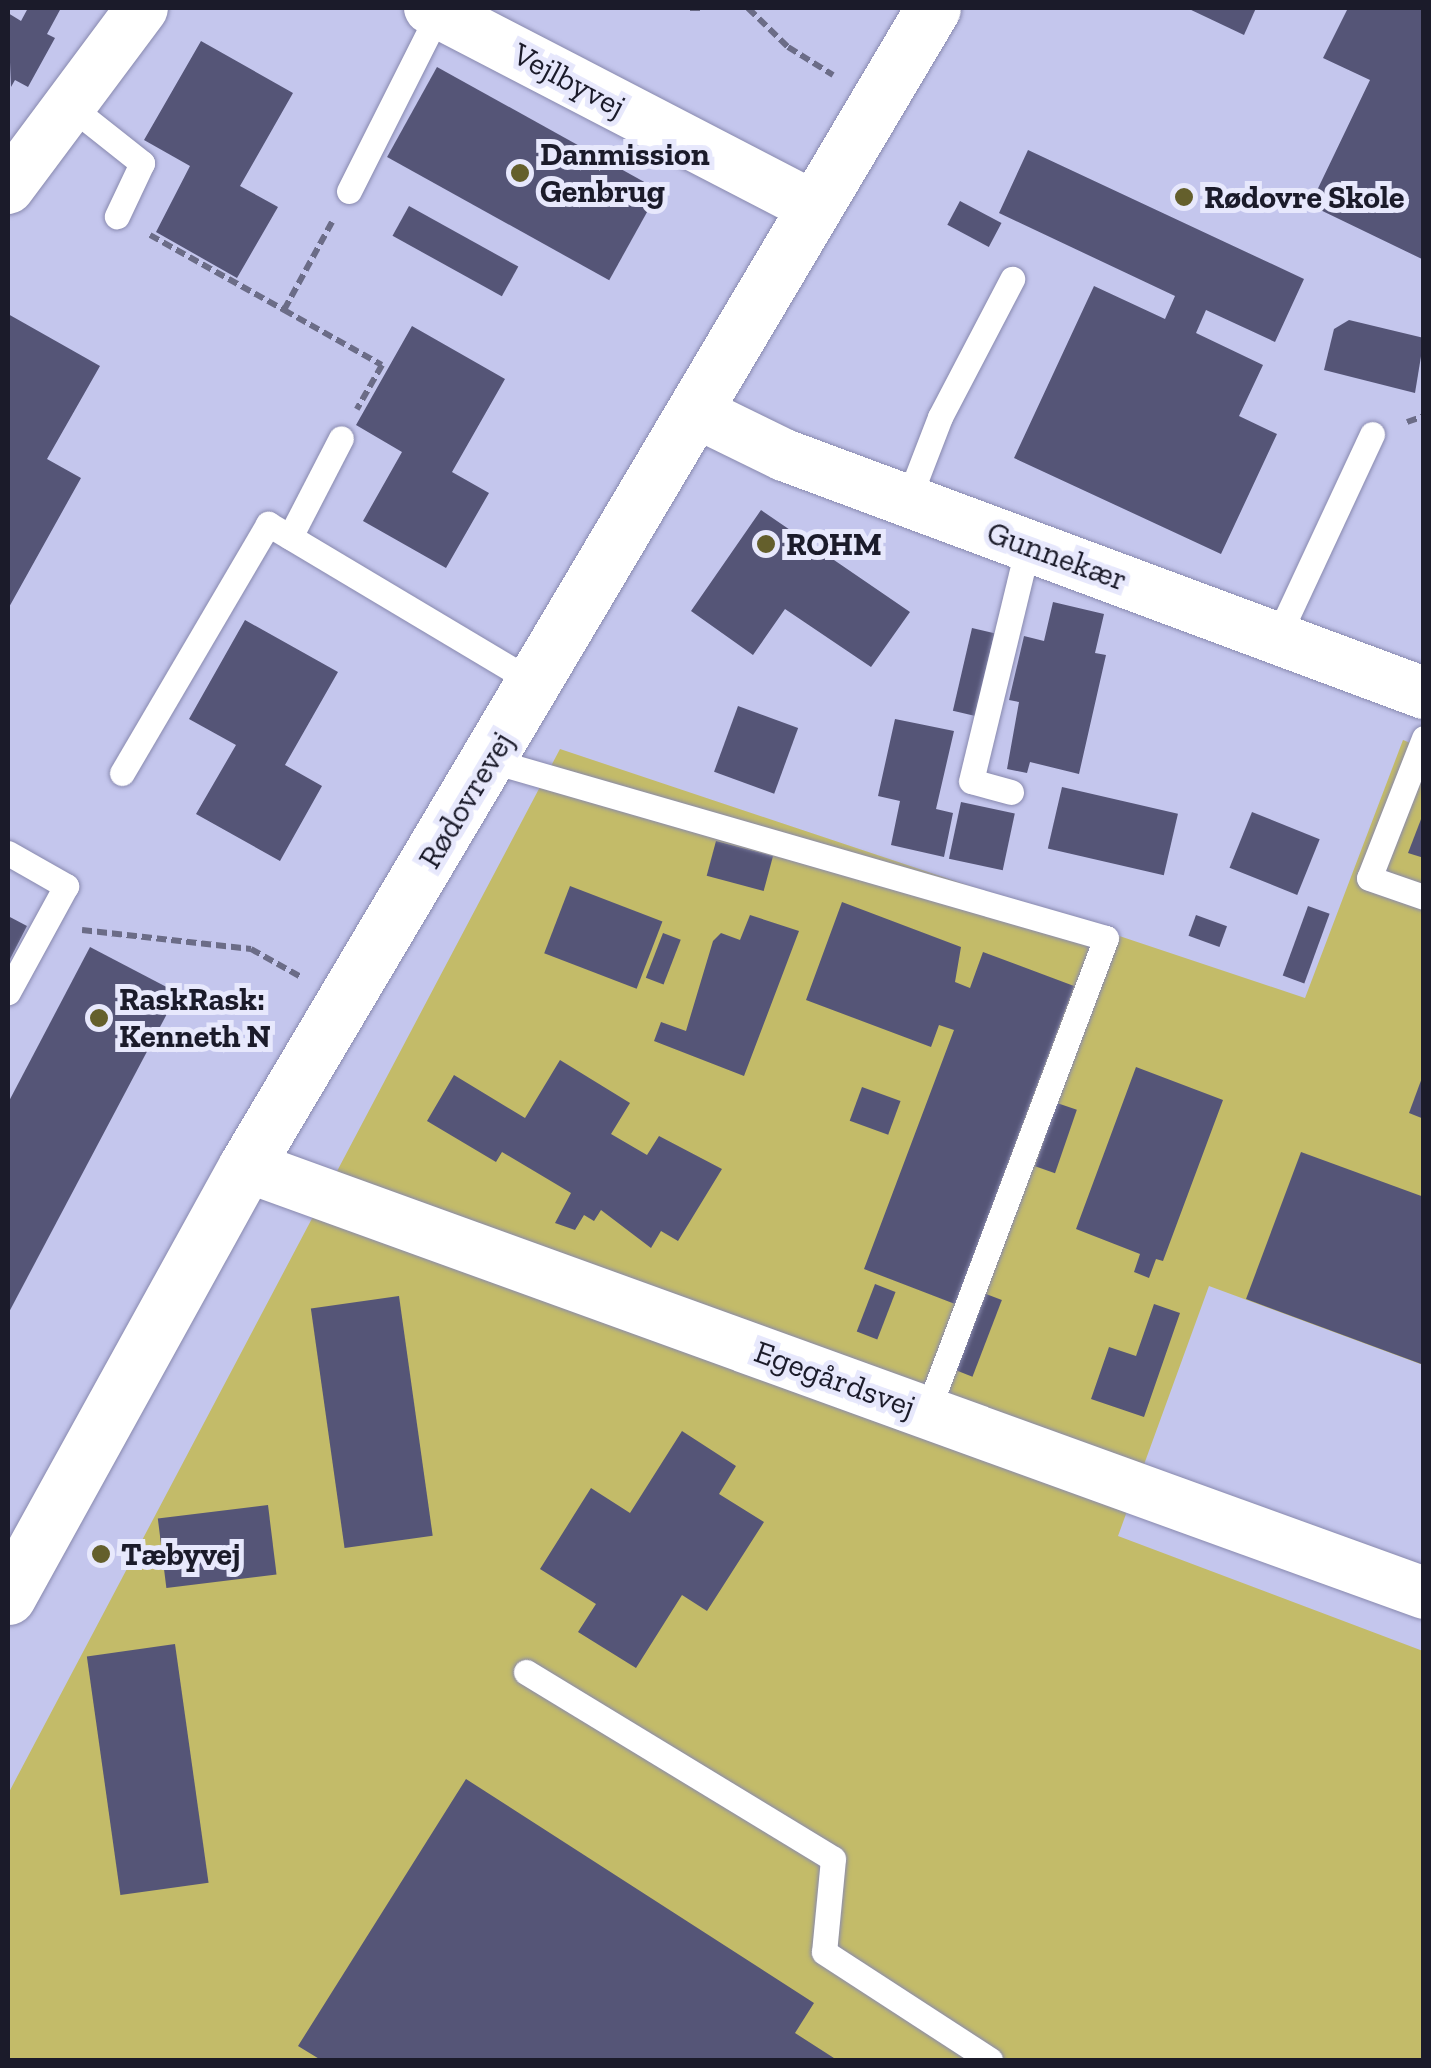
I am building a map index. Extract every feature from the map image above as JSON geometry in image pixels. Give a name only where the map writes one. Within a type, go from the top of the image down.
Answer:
[{"type":"street","points":[[8,188],[142,8]]},
{"type":"street","name":"Rødovrevej","points":[[8,1597],[246,1166],[933,8]]},
{"type":"street","name":"Vejlbyvej","points":[[435,10],[814,208]]},
{"type":"street","name":"Gunnekær","points":[[694,410],[784,455],[1424,693]]},
{"type":"street","name":"Egegårdsvej","points":[[246,1166],[1424,1593]]},
{"type":"lane","points":[[350,190],[435,10]]},
{"type":"lane","points":[[70,106],[142,163],[117,216]]},
{"type":"lane","points":[[908,500],[940,416],[1012,280]]},
{"type":"lane","points":[[1277,638],[1372,434]]},
{"type":"lane","points":[[290,538],[341,438]]},
{"type":"lane","points":[[122,773],[268,524],[536,683]]},
{"type":"lane","points":[[1011,792],[971,781],[1028,545]]},
{"type":"lane","points":[[1424,738],[1369,878],[1424,897]]},
{"type":"lane","points":[[489,760],[1106,938],[927,1412]]},
{"type":"lane","points":[[8,854],[66,886],[8,992]]},
{"type":"lane","points":[[526,1672],[833,1859],[824,1952],[990,2060]]},
{"type":"path","points":[[690,8],[700,8]]},
{"type":"path","points":[[748,8],[788,46],[877,102]]},
{"type":"path","points":[[284,310],[350,190]]},
{"type":"path","points":[[117,216],[382,366],[341,438]]},
{"type":"path","points":[[47,920],[106,937],[251,949],[345,1002]]},
{"type":"shaded area","points":[[1403,740],[1423,748],[1423,1365],[1209,1286],[1118,1536],[1423,1651],[1423,2060],[8,2060],[8,1794],[560,749],[1305,998]]},
{"type":"building","points":[[28,8],[61,8],[47,34],[55,38],[28,87],[15,80],[11,87],[8,13],[21,21]]},
{"type":"building","points":[[1187,8],[1256,8],[1244,35]]},
{"type":"building","points":[[1348,8],[1424,8],[1424,260],[1310,205],[1370,80],[1323,58]]},
{"type":"building","points":[[201,41],[293,93],[240,186],[278,207],[237,278],[156,232],[190,166],[144,140]]},
{"type":"building","name":"Danmission Genbrug","points":[[437,67],[659,190],[609,280],[387,157]]},
{"type":"building","points":[[1028,150],[1304,279],[1275,342],[1206,310],[1196,333],[1263,365],[1239,416],[1277,434],[1221,554],[1014,458],[1094,286],[1165,319],[1175,296],[999,213]]},
{"type":"building","points":[[960,201],[1001,223],[989,247],[947,225]]},
{"type":"building","points":[[409,206],[518,267],[502,296],[393,236]]},
{"type":"building","points":[[8,314],[100,366],[47,459],[81,478],[8,609]]},
{"type":"building","points":[[1349,320],[1424,338],[1415,393],[1324,370],[1334,329]]},
{"type":"building","points":[[412,326],[505,379],[452,472],[489,493],[446,568],[363,521],[402,452],[356,425]]},
{"type":"building","points":[[761,510],[910,612],[871,667],[785,609],[753,655],[691,611]]},
{"type":"building","points":[[1053,602],[1104,614],[1095,653],[1106,655],[1079,774],[1030,762],[1027,773],[1007,769],[1019,702],[1009,700],[1024,636],[1044,641]]},
{"type":"building","points":[[245,620],[338,672],[285,765],[322,786],[280,861],[196,814],[236,745],[189,719]]},
{"type":"building","points":[[972,628],[994,633],[975,716],[953,711]]},
{"type":"building","points":[[738,706],[798,728],[774,794],[714,772]]},
{"type":"building","points":[[895,719],[954,731],[936,809],[953,813],[944,857],[891,845],[900,801],[878,796]]},
{"type":"building","points":[[1062,787],[1178,814],[1164,875],[1048,848]]},
{"type":"building","points":[[961,802],[1015,813],[1003,870],[949,859]]},
{"type":"building","points":[[1252,812],[1320,839],[1297,895],[1230,868]]},
{"type":"building","points":[[1424,814],[1424,858],[1408,853]]},
{"type":"building","points":[[716,841],[773,856],[764,891],[707,876]]},
{"type":"building","points":[[570,886],[662,921],[637,989],[544,953]]},
{"type":"building","points":[[842,902],[961,947],[955,982],[970,988],[983,952],[1074,986],[955,1304],[864,1269],[954,1030],[939,1025],[931,1047],[806,1000]]},
{"type":"building","points":[[1308,906],[1330,914],[1304,983],[1283,976]]},
{"type":"building","points":[[750,915],[799,931],[744,1076],[654,1041],[661,1022],[686,1031],[713,941],[721,933],[740,940]]},
{"type":"building","points":[[1196,915],[1227,926],[1219,947],[1188,936]]},
{"type":"building","points":[[8,916],[27,926],[8,963]]},
{"type":"building","points":[[663,933],[681,940],[664,985],[646,978]]},
{"type":"building","points":[[90,947],[178,993],[8,1314],[8,1103]]},
{"type":"building","points":[[560,1060],[630,1103],[611,1134],[647,1155],[659,1136],[722,1169],[678,1241],[661,1231],[651,1248],[601,1210],[594,1221],[584,1215],[575,1230],[555,1223],[571,1193],[502,1152],[496,1162],[427,1121],[454,1075],[525,1118]]},
{"type":"building","points":[[1136,1067],[1223,1100],[1163,1261],[1156,1259],[1149,1278],[1134,1272],[1140,1254],[1076,1229]]},
{"type":"building","points":[[1424,1075],[1424,1119],[1409,1113]]},
{"type":"building","points":[[862,1087],[901,1101],[888,1135],[850,1121]]},
{"type":"building","points":[[1057,1103],[1077,1110],[1055,1173],[1035,1166]]},
{"type":"building","points":[[1301,1152],[1424,1197],[1424,1365],[1246,1299]]},
{"type":"building","points":[[875,1284],[896,1292],[877,1339],[857,1332]]},
{"type":"building","points":[[986,1294],[1002,1300],[972,1377],[957,1371]]},
{"type":"building","points":[[399,1296],[433,1536],[345,1548],[311,1308]]},
{"type":"building","points":[[1154,1304],[1180,1313],[1144,1417],[1091,1399],[1109,1347],[1136,1356]]},
{"type":"building","points":[[682,1431],[736,1466],[719,1494],[764,1522],[707,1611],[682,1595],[636,1668],[578,1632],[596,1604],[540,1569],[591,1488],[630,1513]]},
{"type":"building","points":[[268,1505],[277,1574],[166,1588],[158,1519]]},
{"type":"building","points":[[175,1644],[209,1883],[120,1895],[87,1656]]},
{"type":"building","points":[[466,1779],[814,2003],[795,2033],[837,2060],[321,2060],[298,2046]]},
{"type":"place","name":"Danmission Genbrug","points":[[520,173]]},
{"type":"place","name":"Rødovre Skole","points":[[1184,197]]},
{"type":"place","name":"ROHM","points":[[766,544]]},
{"type":"place","name":"RaskRask: Kenneth N","points":[[99,1018]]},
{"type":"place","name":"Tæbyvej","points":[[101,1554]]}]
